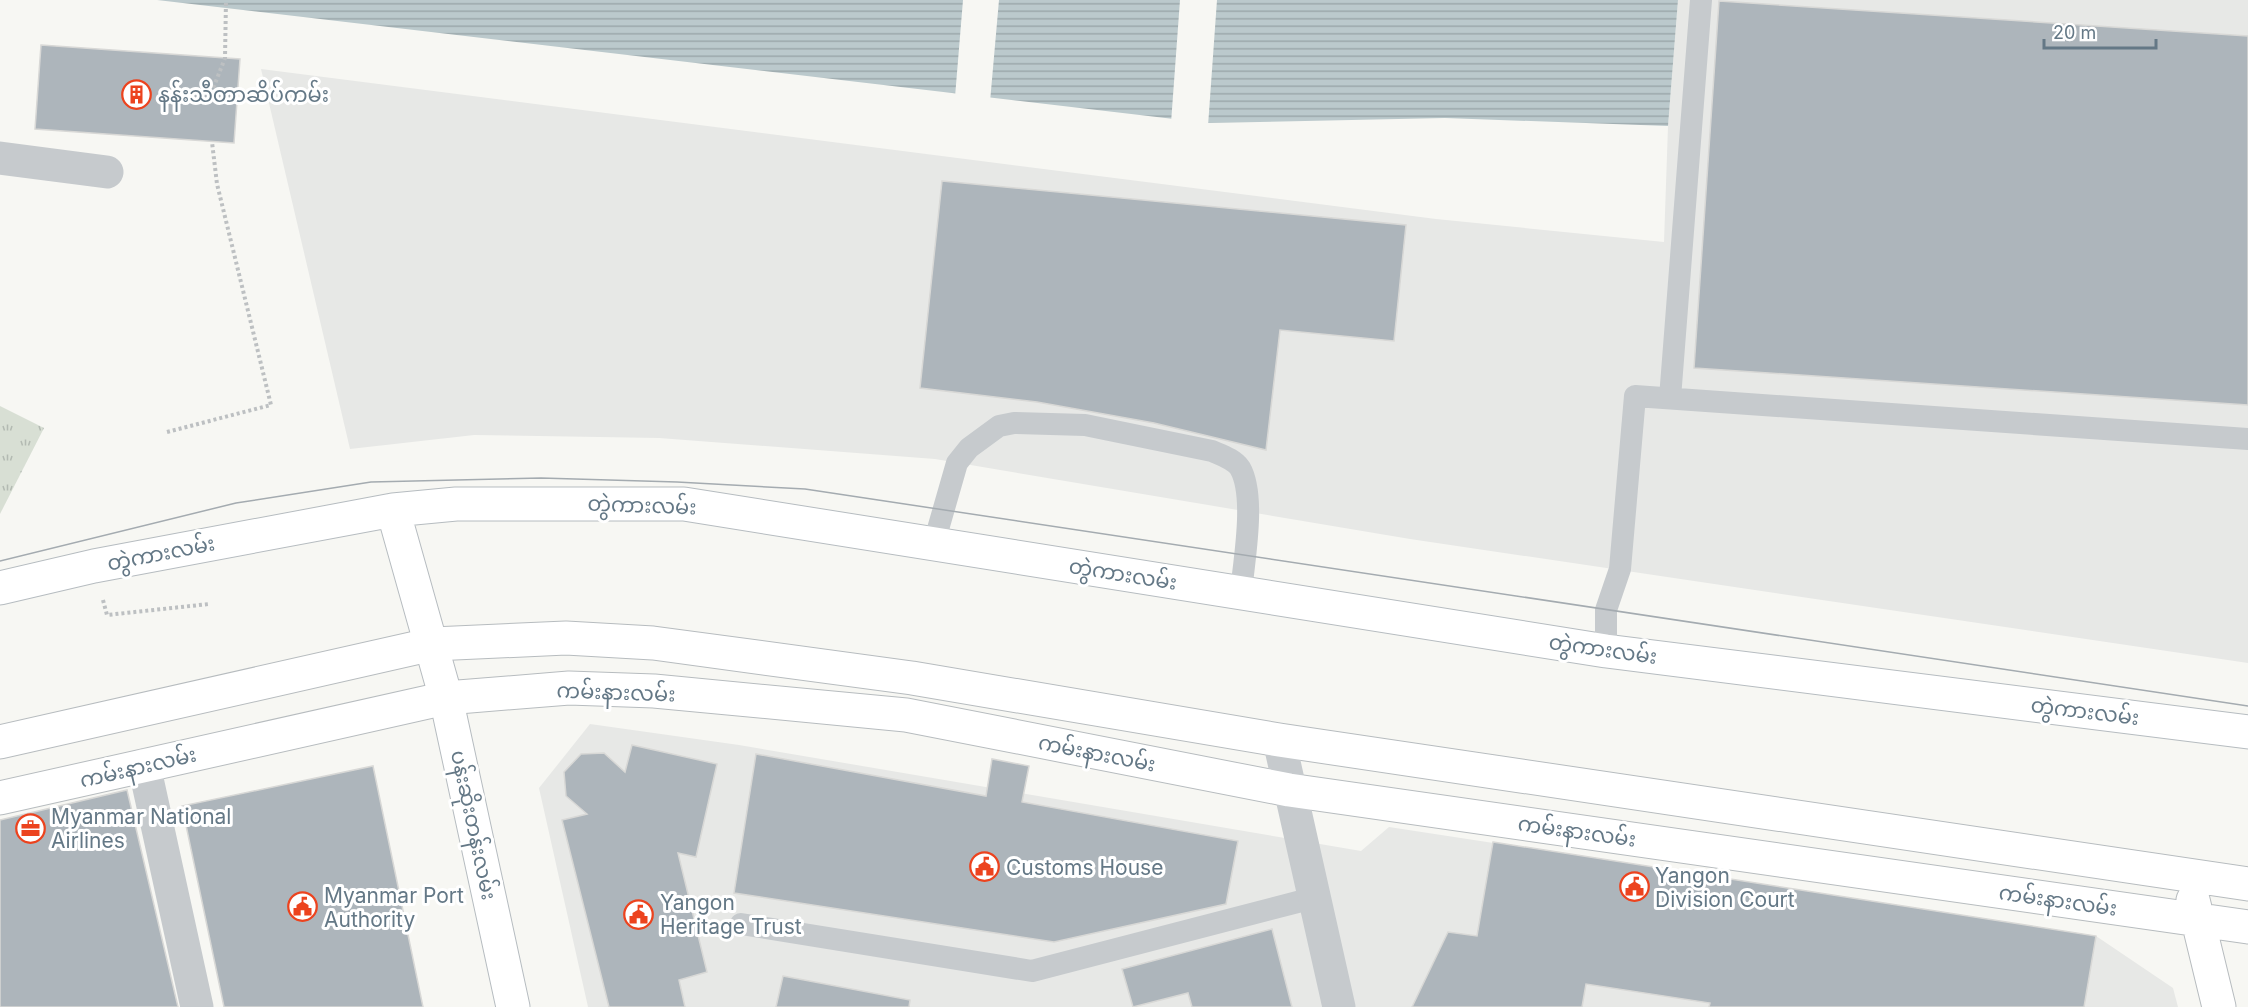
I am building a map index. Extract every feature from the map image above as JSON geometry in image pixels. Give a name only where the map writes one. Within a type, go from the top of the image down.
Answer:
[{"type":"main road","name":"တွဲကားလမ်း","points":[[0,588],[94,566],[393,510],[456,504],[684,504],[1606,651],[2248,732]]},
{"type":"main road","name":"ပန်းဆိုးတန်းလမ်း","points":[[393,510],[433,644],[513,1007]]},
{"type":"main road","name":"ကမ်းနားလမ်း","points":[[0,742],[433,644],[566,638],[653,643],[912,678],[1279,740],[2248,884]]},
{"type":"main road","points":[[906,715],[912,678]]},
{"type":"main road","name":"ကမ်းနားလမ်း","points":[[0,798],[446,698],[569,688],[644,691],[906,715],[1289,790],[2248,927]]},
{"type":"main road","points":[[2187,875],[2219,1007]]},
{"type":"street","points":[[0,158],[107,172]]},
{"type":"street","points":[[1279,740],[1339,1007]]},
{"type":"street","points":[[144,765],[197,1007]]},
{"type":"lane","points":[[1671,398],[1701,0]]},
{"type":"lane","points":[[1606,651],[1606,610],[1620,569],[1635,396],[2248,439]]},
{"type":"lane","points":[[934,543],[957,463],[969,447],[980,438],[999,426],[1014,423],[1085,425],[1212,452],[1239,466],[1247,487],[1248,504],[1241,592]]},
{"type":"lane","points":[[741,924],[1032,971],[1313,898]]},
{"type":"path","points":[[209,99],[225,58],[226,0]]},
{"type":"path","points":[[167,432],[271,405],[217,184],[212,142]]},
{"type":"path","points":[[107,615],[209,604]]},
{"type":"shaded area","points":[[157,0],[1678,0],[1668,126],[1445,118],[1208,123]]},
{"type":"shaded area","points":[[1678,0],[2248,0],[2248,663],[1410,539],[935,459],[659,438],[474,435],[350,449],[261,69],[1436,219],[1664,242],[1668,126]]},
{"type":"shaded area","points":[[590,724],[739,745],[1361,851],[1389,827],[2096,936],[2173,988],[2178,1007],[588,1007],[539,788]]},
{"type":"green space","points":[[0,406],[44,428],[0,514]]},
{"type":"pier","points":[[963,0],[999,0],[990,102],[955,97]]},
{"type":"pier","points":[[1180,0],[1217,0],[1208,126],[1171,123]]},
{"type":"building","points":[[1719,1],[2248,36],[2248,405],[1694,368]]},
{"type":"building","name":"နန်းသီတာဆိပ်ကမ်း","points":[[41,45],[240,59],[234,143],[35,129]]},
{"type":"building","points":[[942,181],[1406,225],[1394,341],[1280,330],[1266,450],[1154,423],[1037,402],[920,388]]},
{"type":"building","name":"Yangon Heritage Trust","points":[[632,745],[717,764],[696,857],[678,853],[707,972],[679,980],[685,1007],[609,1007],[562,820],[587,814],[566,796],[564,772],[581,754],[604,753],[625,772]]},
{"type":"building","name":"Customs House","points":[[756,754],[986,796],[992,759],[1029,766],[1022,802],[1238,841],[1226,904],[1054,942],[734,893]]},
{"type":"building","name":"Myanmar Port Authority","points":[[373,766],[423,1007],[224,1007],[182,806]]},
{"type":"building","points":[[127,790],[178,1007],[0,1007],[0,820]]},
{"type":"building","name":"Yangon Division Court","points":[[1493,842],[2096,936],[2084,1007],[1709,1007],[1710,1003],[1586,984],[1582,1007],[1412,1007],[1448,932],[1477,936]]},
{"type":"building","points":[[1272,929],[1292,1007],[1192,1007],[1188,993],[1133,1007],[1122,969]]},
{"type":"building","points":[[783,976],[910,1000],[909,1007],[776,1007]]},
{"type":"tram line","points":[[0,561],[236,503],[371,482],[541,478],[805,489],[2248,706]]},
{"type":"place","name":"နန်းသီတာဆိပ်ကမ်း","points":[[137,94]]},
{"type":"place","name":"Myanmar National Airlines","points":[[30,828]]},
{"type":"place","name":"Customs House","points":[[985,867]]},
{"type":"place","name":"Yangon Division Court","points":[[1634,887]]},
{"type":"place","name":"Myanmar Port Authority","points":[[303,907]]},
{"type":"place","name":"Yangon Heritage Trust","points":[[639,914]]}]
